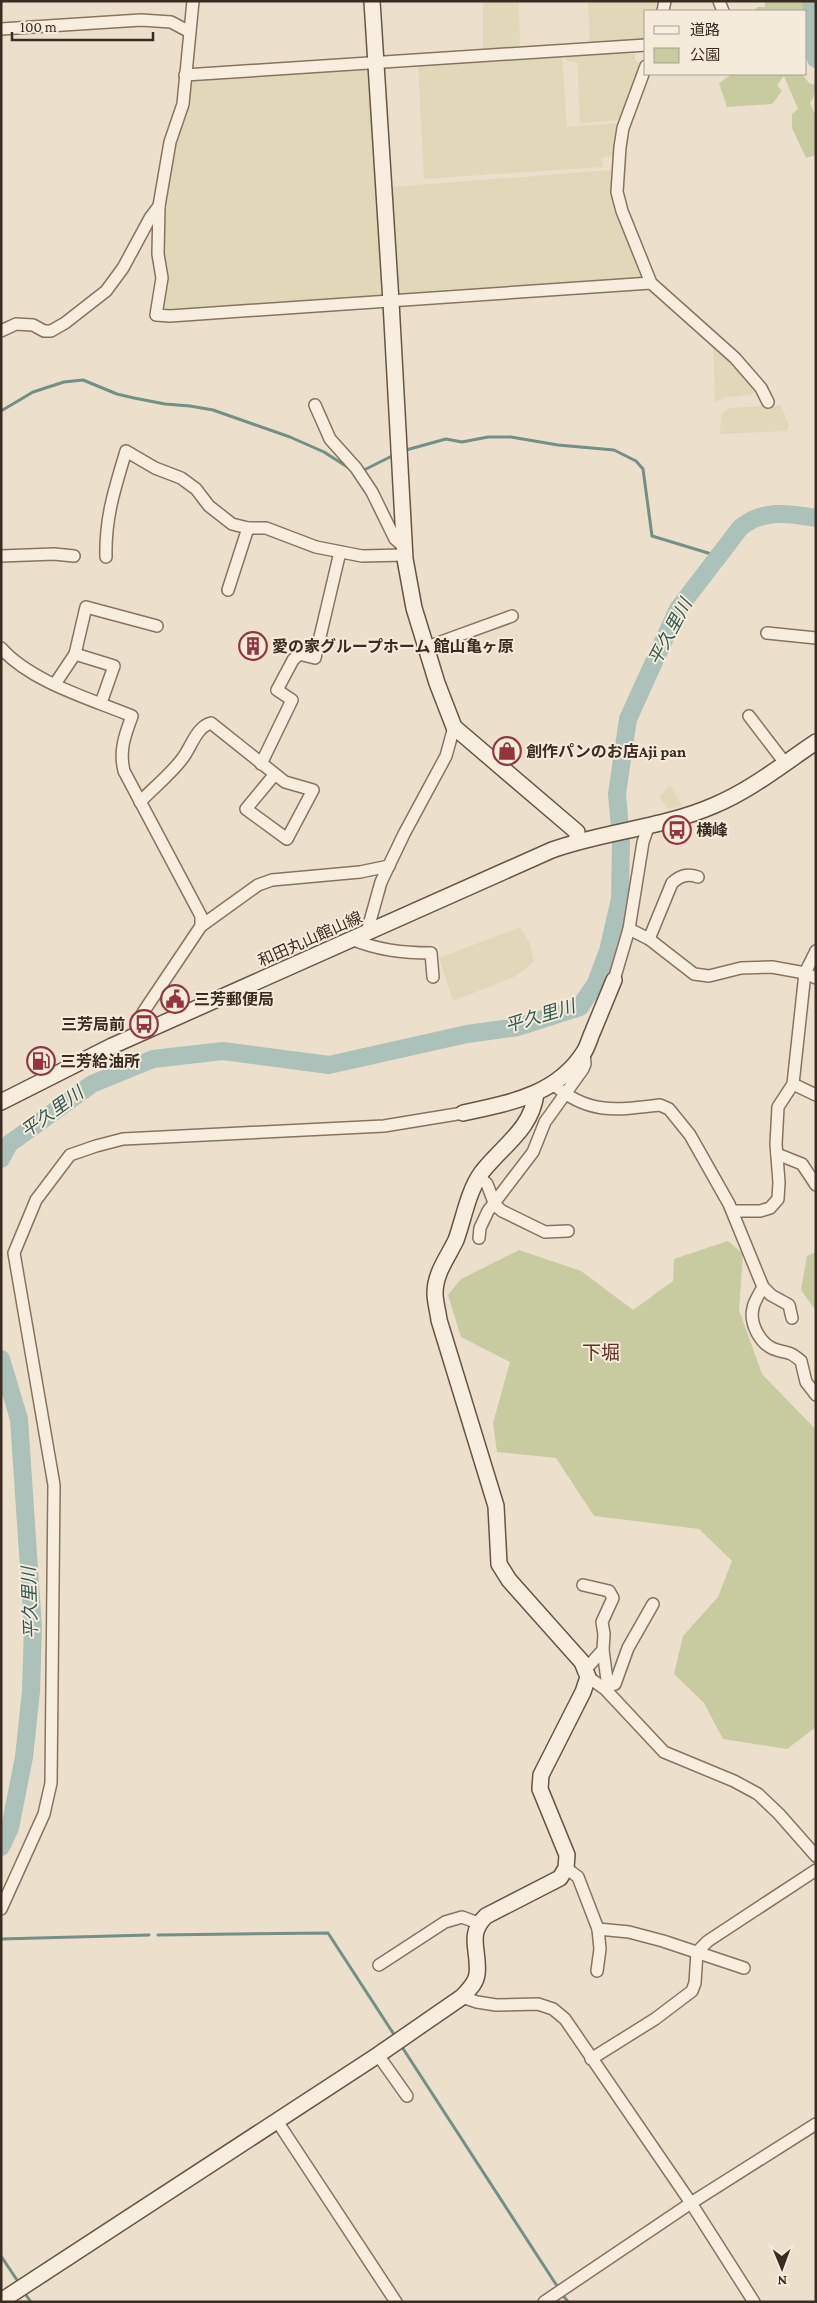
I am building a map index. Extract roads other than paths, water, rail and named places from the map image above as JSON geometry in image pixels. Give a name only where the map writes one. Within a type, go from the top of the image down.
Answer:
[{"type":"street","points":[[193,1],[188,31],[183,104],[170,142],[159,206],[158,254],[162,278],[156,315],[170,316],[391,302],[651,283]]},
{"type":"street","points":[[372,1],[405,551],[414,608],[454,727],[577,832],[580,840]]},
{"type":"street","points":[[1,29],[141,20],[171,22],[188,31]]},
{"type":"street","points":[[185,75],[644,45]]},
{"type":"street","points":[[644,71],[623,128],[619,154],[617,192],[622,211],[651,283],[751,374],[768,402]]},
{"type":"street","points":[[1,331],[16,324],[33,325],[44,331],[51,331],[87,307],[106,291],[123,268],[150,218],[159,206]]},
{"type":"street","points":[[315,405],[330,438],[356,468],[372,492],[395,540],[405,551]]},
{"type":"street","points":[[106,556],[105,530],[126,451],[155,468],[181,478],[196,489],[209,506],[232,524],[248,528],[266,528],[316,547],[362,556],[405,551]]},
{"type":"street","points":[[228,590],[248,528]]},
{"type":"street","points":[[261,764],[292,700],[277,690],[293,660],[299,654],[314,658],[340,552]]},
{"type":"street","points":[[1,556],[54,554],[74,556]]},
{"type":"street","points":[[55,684],[75,654],[86,606],[157,626]]},
{"type":"street","points":[[427,647],[512,616]]},
{"type":"street","points":[[767,633],[816,638]]},
{"type":"street","points":[[1,648],[18,666],[55,684],[132,716],[122,744],[121,757],[124,771],[201,916],[201,926]]},
{"type":"street","points":[[75,654],[114,666],[101,703]]},
{"type":"street","points":[[749,716],[785,763]]},
{"type":"street","points":[[140,802],[182,759],[205,724],[211,723],[261,764],[275,774],[285,782],[313,790],[287,839],[246,809],[275,774]]},
{"type":"street","points":[[367,932],[381,882],[446,756],[454,727]]},
{"type":"street","name":"和田丸山館山線","points":[[1,1102],[112,1046],[136,1037],[351,939],[580,840],[645,826],[715,806],[816,742]]},
{"type":"street","points":[[1,1909],[44,1814],[50,1782],[54,1485],[14,1252],[36,1200],[70,1155],[123,1139],[384,1126],[463,1113],[536,1094],[553,1084],[570,1069],[584,1052],[614,980],[629,929],[645,826]]},
{"type":"street","points":[[136,1037],[137,1023],[144,1011],[201,926],[258,885],[272,880],[360,872],[389,866]]},
{"type":"street","points":[[649,939],[672,883],[680,876],[692,875],[698,877]]},
{"type":"street","points":[[629,929],[649,939],[694,974],[709,976],[741,968],[772,967],[811,975]]},
{"type":"street","points":[[351,939],[373,948],[405,953],[431,953],[433,977]]},
{"type":"street","points":[[733,1211],[760,1211],[770,1208],[778,1199],[778,1107],[793,1084],[816,951]]},
{"type":"street","points":[[479,1238],[480,1228],[488,1211],[495,1205],[534,1152],[545,1122],[585,1064],[584,1052]]},
{"type":"street","points":[[553,1084],[564,1094],[595,1108],[660,1105],[668,1109],[690,1135],[733,1211],[763,1287],[771,1295],[789,1305],[792,1318]]},
{"type":"street","points":[[793,1084],[816,1095]]},
{"type":"street","points":[[536,1094],[528,1121],[516,1138],[474,1184],[455,1240],[439,1273],[435,1293],[439,1320],[496,1506],[499,1564],[509,1580],[582,1662],[586,1674],[605,1689],[664,1752],[734,1781],[758,1794],[779,1814],[816,1856]]},
{"type":"street","points":[[777,1154],[802,1164],[816,1185]]},
{"type":"street","points":[[479,1177],[487,1184],[495,1205],[502,1211],[545,1232],[568,1231]]},
{"type":"street","points":[[763,1287],[753,1307],[752,1316],[756,1330],[764,1343],[777,1350],[788,1351],[801,1361],[806,1382],[815,1392]]},
{"type":"street","points":[[583,1586],[609,1591],[613,1598],[602,1622],[604,1634],[603,1650],[607,1680],[610,1685],[615,1684],[628,1648],[653,1604]]},
{"type":"street","points":[[1,2301],[378,2055],[462,1997],[472,1987],[477,1975],[475,1930],[478,1923],[486,1916],[560,1878],[566,1868],[567,1855],[540,1788],[541,1775],[583,1692],[586,1674],[603,1650]]},
{"type":"street","points":[[566,1868],[578,1877],[598,1929],[600,1949],[597,1971]]},
{"type":"street","points":[[591,2058],[655,2019],[692,1991],[695,1983],[697,1952],[708,1941],[816,1870]]},
{"type":"street","points":[[379,1966],[446,1922],[462,1917],[478,1923]]},
{"type":"street","points":[[598,1929],[629,1932],[744,1968]]},
{"type":"street","points":[[462,1997],[496,2005],[538,2004],[553,2009],[565,2019],[691,2203],[754,2302]]},
{"type":"street","points":[[378,2055],[407,2096]]},
{"type":"street","points":[[277,2121],[396,2302]]},
{"type":"street","points":[[546,2300],[691,2203],[816,2124]]},
{"type":"waterway","name":"平久里川","points":[[812,1],[811,43],[816,59]]},
{"type":"waterway","points":[[1,411],[33,392],[64,382],[83,380],[117,394],[134,398],[213,410],[290,437],[324,452],[349,468]]},
{"type":"waterway","points":[[406,450],[446,439],[462,442],[488,437],[511,437],[558,445],[614,450],[636,461],[643,469],[652,536],[718,556]]},
{"type":"waterway","points":[[364,470],[394,455]]},
{"type":"waterway","name":"平久里川","points":[[1,1159],[9,1144],[92,1084],[153,1059],[223,1051],[329,1065],[467,1034],[518,1027],[580,1007],[596,983],[608,951],[620,899],[621,840],[617,794],[628,719],[678,609],[740,528],[748,522],[767,515],[776,514],[816,518]]},
{"type":"waterway","name":"平久里川","points":[[1,1359],[19,1419],[33,1628],[31,1691],[24,1757],[10,1828],[1,1847]]},
{"type":"waterway","points":[[158,1935],[328,1933],[395,2036]]},
{"type":"waterway","points":[[1,1939],[149,1935]]},
{"type":"waterway","points":[[402,2047],[559,2289]]},
{"type":"waterway","points":[[1,2256],[19,2283]]},
{"type":"waterway","points":[[562,2294],[568,2302]]},
{"type":"waterway","points":[[26,2295],[31,2302]]},
{"type":"place","name":"愛の家グループホーム 館山亀ヶ原","points":[[253,646]]},
{"type":"place","name":"創作パンのお店Aji pan","points":[[507,751]]},
{"type":"place","name":"横峰","points":[[677,830]]},
{"type":"place","name":"三芳郵便局","points":[[175,999]]},
{"type":"place","name":"三芳局前","points":[[144,1024]]},
{"type":"place","name":"三芳給油所","points":[[41,1061]]},
{"type":"district","name":"下堀","points":[[601,1352]]}]
